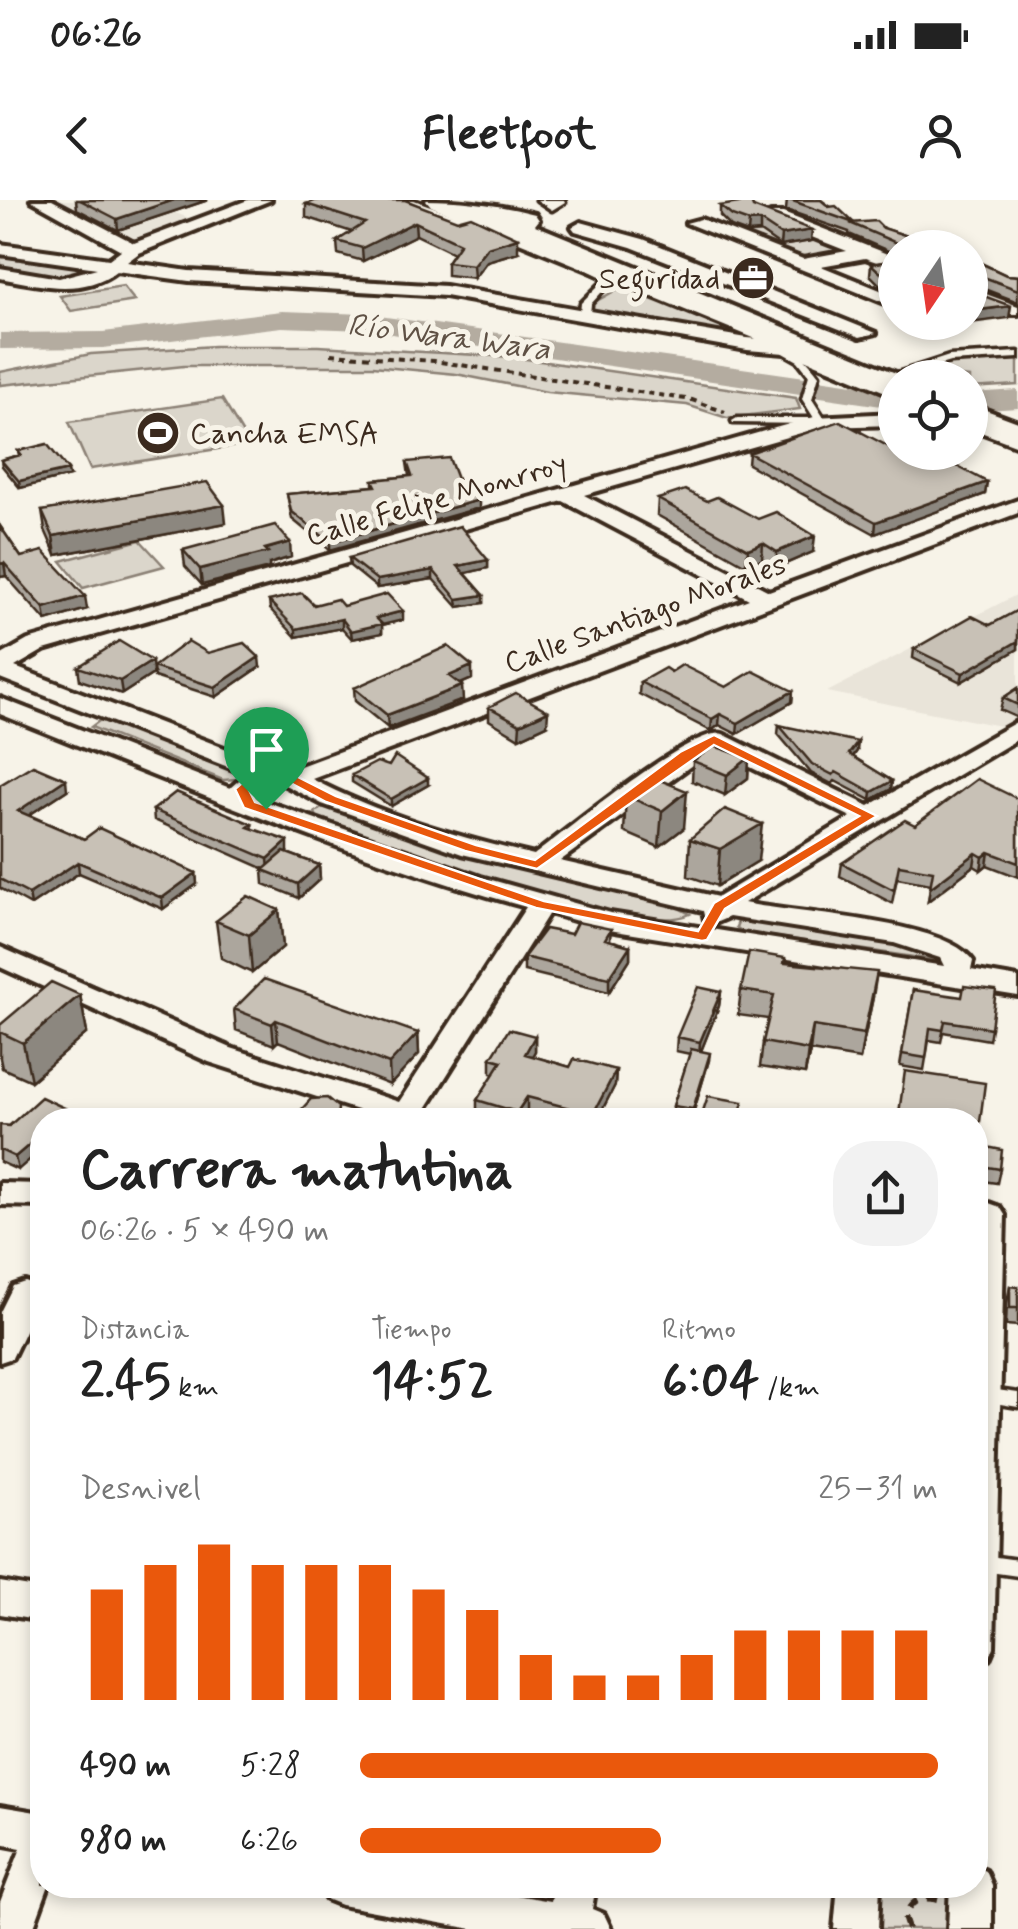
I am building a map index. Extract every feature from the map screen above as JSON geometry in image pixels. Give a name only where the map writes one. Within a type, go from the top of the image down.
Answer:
[{"type":"highway","points":[[441,200],[797,349],[878,372]]},
{"type":"highway","points":[[491,218],[539,218],[551,202],[628,260],[715,286],[878,368]]},
{"type":"street","points":[[39,200],[133,249]]},
{"type":"street","points":[[0,273],[59,282],[98,276],[133,249],[263,200]]},
{"type":"street","points":[[760,210],[878,257]]},
{"type":"street","points":[[695,224],[878,295]]},
{"type":"street","points":[[0,249],[206,278],[445,291],[797,349]]},
{"type":"street","points":[[715,286],[878,258]]},
{"type":"street","points":[[715,286],[867,333]]},
{"type":"street","points":[[988,300],[1012,310]]},
{"type":"street","name":"Calle Felipe Monrroy","points":[[0,668],[36,644],[821,421],[878,419]]},
{"type":"street","points":[[565,494],[767,600]]},
{"type":"street","name":"Calle Santiago Morales","points":[[255,805],[294,804],[288,780],[1018,506]]},
{"type":"street","points":[[0,668],[470,848],[719,906],[898,935],[950,952],[959,961],[955,977]]},
{"type":"street","points":[[0,728],[36,720],[71,698]]},
{"type":"street","points":[[0,705],[255,805],[541,904],[702,937],[1018,988]]},
{"type":"street","points":[[702,937],[719,906],[1018,728]]},
{"type":"street","points":[[537,865],[685,755],[714,739],[870,816]]},
{"type":"street","points":[[255,805],[245,784],[288,780]]},
{"type":"street","points":[[418,1108],[541,904]]},
{"type":"street","points":[[0,956],[220,1055],[378,1108]]},
{"type":"street","points":[[0,1194],[30,1195]]},
{"type":"street","points":[[988,1480],[1000,1398],[994,1216]]},
{"type":"street","points":[[0,1349],[22,1294]]},
{"type":"street","points":[[0,1598],[30,1603]]},
{"type":"street","points":[[0,1825],[30,1830]]},
{"type":"street","points":[[11,1929],[30,1880]]},
{"type":"street","points":[[451,1898],[577,1913]]},
{"type":"street","points":[[856,1929],[858,1898]]},
{"type":"street","points":[[970,1929],[971,1898]]},
{"type":"lane","points":[[406,200],[599,271],[606,283],[586,302],[585,314]]},
{"type":"lane","points":[[797,349],[814,375],[807,399],[821,421]]},
{"type":"lane","points":[[946,360],[1018,355]]},
{"type":"lane","points":[[737,421],[821,421]]},
{"type":"lane","points":[[988,1564],[1018,1568]]},
{"type":"path","points":[[332,354],[434,361],[692,400],[752,421]]},
{"type":"path","points":[[908,1929],[904,1917],[914,1898]]},
{"type":"shaded area","points":[[49,200],[142,200],[194,220],[145,239],[134,239]]},
{"type":"shaded area","points":[[788,225],[852,251],[809,262],[728,234]]},
{"type":"shaded area","points":[[0,253],[91,270],[68,279],[0,268]]},
{"type":"shaded area","points":[[623,280],[751,338],[593,315],[593,303],[620,288]]},
{"type":"shaded area","points":[[123,286],[135,301],[71,311],[60,296]]},
{"type":"shaded area","points":[[214,346],[318,346],[512,357],[796,398],[800,409],[727,418],[687,405],[547,392],[456,374],[373,366],[184,366],[0,385],[0,372],[91,354]]},
{"type":"shaded area","points":[[1018,358],[1018,385],[988,387],[988,360],[977,360]]},
{"type":"shaded area","name":"Cancha EMSA","points":[[222,399],[249,444],[90,469],[69,422]]},
{"type":"shaded area","points":[[140,540],[164,566],[83,588],[61,561]]},
{"type":"shaded area","points":[[1018,594],[1018,720],[1005,727],[827,692]]},
{"type":"shaded area","points":[[103,718],[242,773],[237,779],[223,780],[91,727]]},
{"type":"shaded area","points":[[329,804],[480,859],[663,900],[690,914],[662,919],[619,913],[508,884],[317,818],[315,812]]},
{"type":"shaded area","points":[[739,920],[926,950],[948,962],[742,932],[736,927]]},
{"type":"shaded area","points":[[881,1898],[948,1898],[961,1929],[879,1929]]},
{"type":"building","points":[[80,200],[174,200],[117,219]]},
{"type":"building","points":[[317,200],[405,200],[457,220],[471,216],[518,238],[487,247],[473,265],[447,262],[460,243],[415,222],[362,248],[337,241],[365,223],[306,204]]},
{"type":"building","points":[[790,200],[821,200],[829,207],[836,206],[854,223]]},
{"type":"building","points":[[751,201],[753,207],[812,230],[781,235],[760,221],[732,216],[720,206]]},
{"type":"building","points":[[876,221],[889,230],[878,230],[878,235],[850,223]]},
{"type":"building","points":[[988,266],[1018,276],[1018,290],[988,279]]},
{"type":"building","points":[[988,298],[1011,306],[988,309]]},
{"type":"building","points":[[840,421],[878,441],[878,470],[964,470],[987,482],[876,522],[749,453]]},
{"type":"building","points":[[47,444],[68,470],[19,481],[1,460],[21,455],[18,451]]},
{"type":"building","points":[[449,458],[457,479],[479,500],[330,542],[291,511],[287,494],[376,486],[373,480],[412,476],[407,462]]},
{"type":"building","points":[[207,482],[224,505],[53,536],[42,511]]},
{"type":"building","points":[[685,490],[707,501],[717,497],[758,519],[776,512],[815,536],[777,552],[763,543],[748,549],[658,499]]},
{"type":"building","points":[[275,525],[290,542],[265,549],[268,552],[200,569],[183,550]]},
{"type":"building","points":[[0,526],[21,557],[43,551],[85,596],[44,608],[4,563],[0,564]]},
{"type":"building","points":[[460,526],[488,560],[458,566],[484,595],[457,599],[433,570],[377,580],[349,558]]},
{"type":"building","points":[[302,593],[314,605],[337,599],[343,606],[387,594],[403,611],[376,618],[382,624],[351,631],[342,619],[296,629],[269,601]]},
{"type":"building","points":[[1018,610],[1018,641],[963,673],[914,649],[972,616],[990,625]]},
{"type":"building","points":[[119,641],[152,661],[120,681],[78,667]]},
{"type":"building","points":[[188,641],[208,653],[244,643],[259,657],[215,687],[153,667]]},
{"type":"building","points":[[448,646],[472,666],[449,676],[462,686],[387,715],[354,688]]},
{"type":"building","points":[[682,665],[726,687],[753,671],[793,691],[738,723],[720,714],[712,719],[640,682],[665,668],[671,672]]},
{"type":"building","points":[[1018,688],[1018,705],[1003,698]]},
{"type":"building","points":[[516,693],[548,711],[520,724],[489,707]]},
{"type":"building","points":[[779,725],[858,742],[849,754],[892,781],[872,792],[836,772],[833,775],[812,764]]},
{"type":"building","points":[[714,746],[749,758],[727,775],[693,761]]},
{"type":"building","points":[[395,756],[428,778],[391,799],[352,775],[377,762],[389,766]]},
{"type":"building","points":[[33,765],[66,779],[18,811],[84,839],[99,828],[196,873],[162,898],[78,862],[29,894],[0,879],[0,785]]},
{"type":"building","points":[[650,776],[687,791],[662,811],[626,796]]},
{"type":"building","points":[[977,779],[1018,799],[1018,863],[989,852],[983,857],[976,853],[930,888],[933,871],[899,865],[894,890],[842,863],[905,820],[915,825]]},
{"type":"building","points":[[176,792],[252,824],[248,827],[288,841],[268,859],[153,810]]},
{"type":"building","points":[[725,809],[762,824],[720,849],[690,839]]},
{"type":"building","points":[[284,852],[319,865],[298,884],[263,870]]},
{"type":"building","points":[[248,896],[279,910],[249,935],[216,921]]},
{"type":"building","points":[[577,922],[611,929],[605,939],[630,946],[609,978],[524,957],[545,929],[571,934]]},
{"type":"building","points":[[749,952],[785,958],[784,963],[877,972],[864,1034],[813,1026],[808,1050],[763,1042],[774,995],[741,990]]},
{"type":"building","points":[[264,979],[418,1033],[389,1064],[276,1020],[272,1024],[234,1009]]},
{"type":"building","points":[[51,982],[80,995],[23,1043],[0,1032],[0,1025]]},
{"type":"building","points":[[964,986],[996,990],[991,1028],[945,1021],[943,1030],[930,1028],[926,1058],[902,1054],[913,990],[962,997]]},
{"type":"building","points":[[698,987],[721,992],[700,1042],[677,1037]]},
{"type":"building","points":[[509,1029],[535,1036],[525,1054],[570,1067],[574,1059],[616,1070],[596,1108],[570,1108],[527,1097],[520,1108],[504,1108],[477,1100],[502,1061],[491,1058]]},
{"type":"building","points":[[691,1049],[710,1053],[693,1108],[673,1106]]},
{"type":"building","points":[[905,1071],[985,1083],[982,1108],[900,1108]]},
{"type":"building","points":[[708,1096],[743,1102],[741,1108],[704,1108]]},
{"type":"building","points":[[41,1097],[65,1108],[30,1108],[30,1144],[15,1157],[0,1150],[0,1125],[9,1126]]},
{"type":"building","points":[[327,1098],[338,1108],[303,1108],[311,1099]]},
{"type":"building","points":[[988,1147],[1002,1150],[1000,1169],[988,1167]]},
{"type":"building","points":[[1010,1286],[1018,1287],[1018,1308],[1010,1308]]},
{"type":"waterway","name":"Río Wara Wara","points":[[0,341],[103,340],[282,319],[365,322],[878,397]]},
{"type":"waterway","name":"Río Wara Wara","points":[[988,401],[1018,399]]},
{"type":"place","name":"Seguridad","points":[[753,278]]},
{"type":"place","name":"Cancha EMSA","points":[[158,433]]},
{"type":"route","points":[[714,739],[870,816],[719,906],[702,937],[541,904],[471,883],[266,809],[249,805],[241,795],[242,789],[259,776],[286,775],[298,780],[303,788],[331,799],[470,848],[537,865],[685,755],[714,739]]}]
